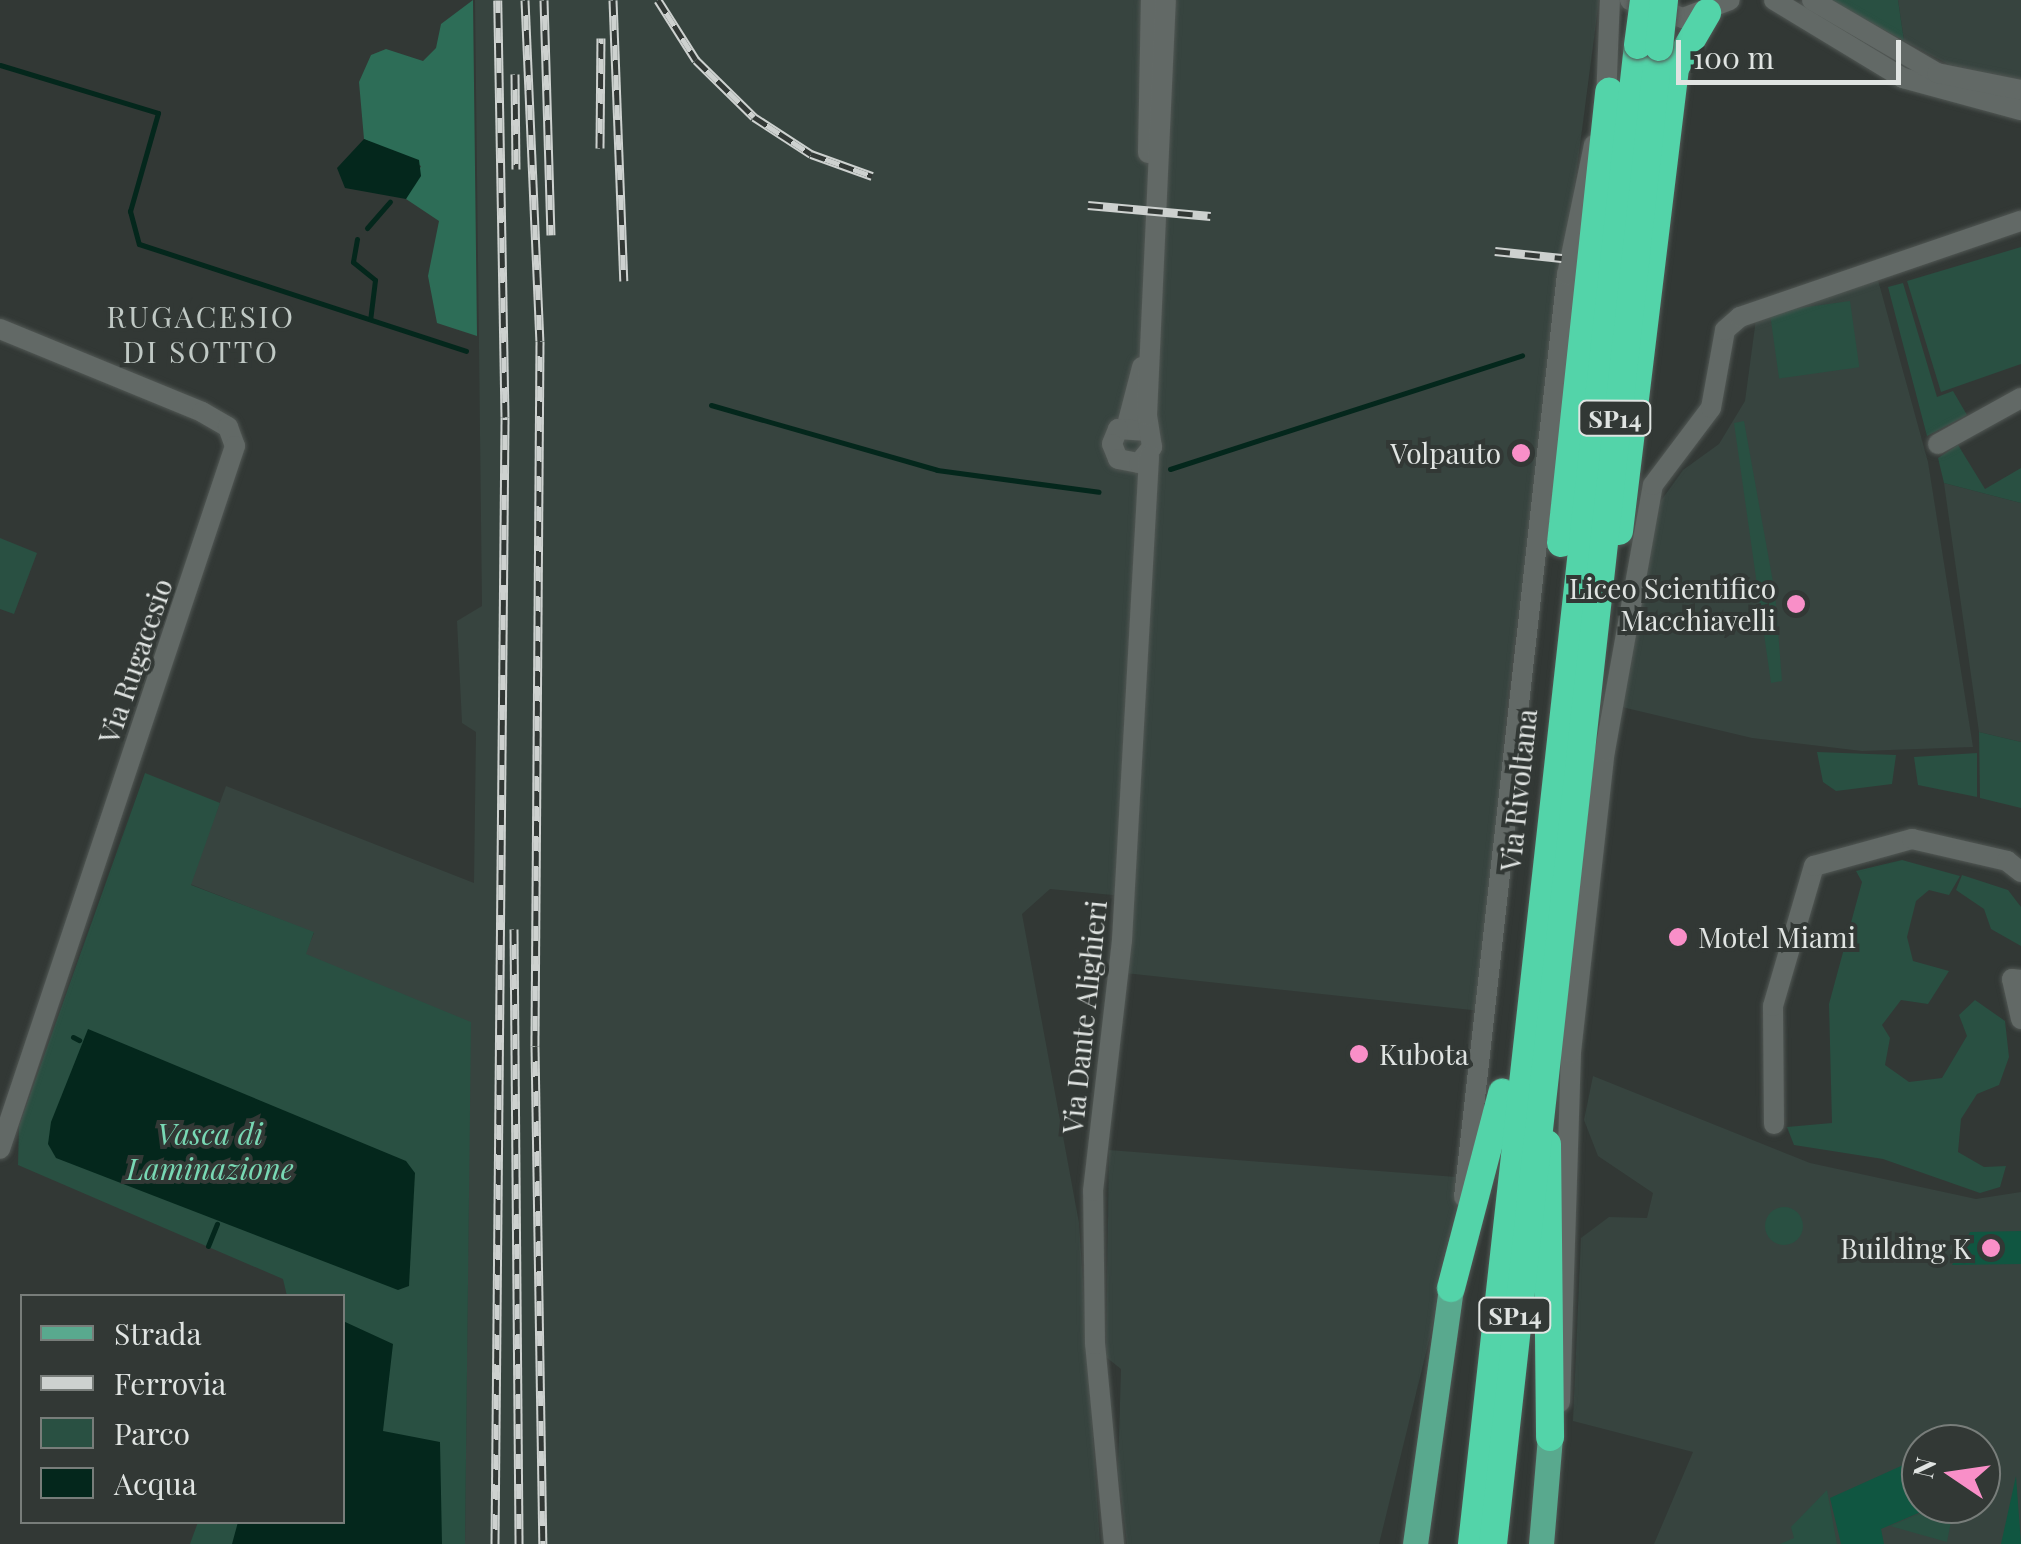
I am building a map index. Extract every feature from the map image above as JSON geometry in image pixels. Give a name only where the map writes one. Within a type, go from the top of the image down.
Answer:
[{"type":"highway","name":"SP14","points":[[1644,0],[1648,46]]},
{"type":"highway","name":"SP14","points":[[1648,46],[1664,0]]},
{"type":"highway","name":"SP14","points":[[1572,788],[1590,724],[1628,474],[1676,68],[1718,7]]},
{"type":"highway","name":"Via Rivoltana","points":[[1484,1531],[1548,810],[1648,46]]},
{"type":"highway","name":"Via Rivoltana","points":[[1484,1531],[1572,788],[1648,46]]},
{"type":"highway","name":"SP14","points":[[1556,743],[1550,675],[1609,92]]},
{"type":"highway","name":"SP14","points":[[1451,1288],[1504,1084],[1548,810]]},
{"type":"highway","name":"SP14","points":[[1550,1437],[1547,1123],[1556,932]]},
{"type":"main road","points":[[1415,1544],[1451,1288]]},
{"type":"main road","points":[[1540,1544],[1550,1437]]},
{"type":"street","points":[[1152,0],[1156,99]]},
{"type":"street","points":[[1140,460],[1137,428],[1152,231],[1156,99],[1166,0]]},
{"type":"street","name":"SP14","points":[[1609,92],[1610,0]]},
{"type":"street","points":[[1630,0],[1671,18],[1718,7]]},
{"type":"street","points":[[1774,0],[1903,78],[2021,110]]},
{"type":"street","points":[[1812,0],[1937,72],[2021,90]]},
{"type":"street","points":[[1451,1288],[1567,275],[1609,92]]},
{"type":"street","points":[[1550,1437],[1565,1354],[1571,1052],[1605,751],[1652,484],[1711,408],[1724,330],[1752,310],[2021,221]]},
{"type":"street","name":"Via Rugacesio","points":[[0,329],[202,412],[228,427],[235,446],[0,1149]]},
{"type":"street","points":[[1938,444],[2021,398]]},
{"type":"street","points":[[1137,428],[1112,444],[1140,460]]},
{"type":"street","name":"Via Dante Alighieri","points":[[1114,1544],[1092,1248],[1136,737],[1152,495],[1140,460]]},
{"type":"street","points":[[1774,1124],[1773,1006],[1814,866],[1912,839],[2007,861],[2021,872]]},
{"type":"street","points":[[2021,980],[2012,980],[2021,1019]]},
{"type":"shaded area","points":[[473,0],[477,336],[437,323],[428,276],[439,221],[406,199],[421,166],[364,139],[359,82],[371,55],[386,49],[423,61],[436,48],[441,24]]},
{"type":"shaded area","points":[[475,0],[1599,0],[1508,694],[1481,1011],[1125,973],[1123,896],[1050,889],[1022,914],[1079,1223],[1100,1544],[465,1544],[469,1165],[305,954],[314,933],[190,884],[226,786],[474,883],[476,732],[462,723],[457,621],[482,606]]},
{"type":"shaded area","points":[[1898,0],[2021,0],[2021,80],[1950,65],[1904,41]]},
{"type":"shaded area","name":"Liceo Scientifico Macchiavelli","points":[[1878,280],[1928,462],[1973,747],[1862,751],[1752,738],[1622,707],[1660,502],[1683,470],[1719,444],[1745,401],[1756,319]]},
{"type":"shaded area","points":[[1944,483],[2021,503],[2021,742],[1979,732]]},
{"type":"shaded area","points":[[1593,1076],[1810,1163],[1976,1199],[2021,1192],[2021,1544],[1654,1544],[1693,1452],[1573,1421],[1581,1238],[1609,1217],[1647,1218],[1653,1193],[1598,1156],[1584,1120]]},
{"type":"shaded area","points":[[1109,1150],[1469,1178],[1379,1544],[1127,1544],[1118,1472],[1121,1369],[1106,1357]]},
{"type":"green space","points":[[1830,0],[1898,0],[1904,41]]},
{"type":"green space","points":[[2021,247],[2021,364],[1941,392],[1907,281]]},
{"type":"green space","points":[[1903,283],[1937,397],[1953,391],[1967,415],[1927,436],[1888,287]]},
{"type":"green space","points":[[1850,301],[1859,367],[1779,379],[1770,312]]},
{"type":"green space","points":[[1744,421],[1775,593],[1782,681],[1771,683],[1734,423]]},
{"type":"green space","points":[[1958,445],[1985,489],[2021,468],[2021,503],[1944,483],[1938,458]]},
{"type":"green space","points":[[0,538],[37,553],[14,614],[0,609]]},
{"type":"green space","points":[[1979,732],[2021,742],[2021,808],[1980,798]]},
{"type":"green space","points":[[1817,752],[1896,755],[1892,784],[1836,791],[1823,782]]},
{"type":"green space","points":[[1977,753],[1977,797],[1918,785],[1914,757]]},
{"type":"green space","points":[[145,773],[220,803],[191,885],[314,932],[306,954],[471,1022],[465,1544],[190,1544],[197,1524],[345,1524],[345,1294],[287,1294],[283,1279],[18,1165],[19,1126]]},
{"type":"green space","points":[[1902,860],[1960,876],[1949,895],[1929,890],[1916,901],[1907,937],[1913,961],[1949,971],[1928,1004],[1901,1000],[1882,1025],[1890,1038],[1885,1065],[1909,1082],[1942,1078],[1967,1036],[1959,1015],[1975,1000],[2005,1021],[2009,1057],[1999,1085],[1977,1094],[1961,1119],[1958,1152],[1984,1167],[2006,1166],[2000,1187],[1980,1193],[1883,1159],[1794,1145],[1787,1127],[1832,1123],[1829,1004],[1862,882],[1856,871]]},
{"type":"green space","points":[[1962,875],[2008,890],[2021,907],[2021,946],[1991,929],[1984,909],[1956,890]]},
{"type":"green space","points":[[1784,1207],[1797,1213],[1803,1226],[1797,1239],[1784,1245],[1771,1239],[1765,1226],[1771,1213]]},
{"type":"green space","points":[[1827,1490],[1837,1544],[1780,1544],[1794,1538],[1791,1527]]},
{"type":"green space","points":[[1901,1521],[1950,1524],[1947,1542],[1890,1526]]},
{"type":"water","points":[[364,139],[419,160],[421,176],[406,199],[345,188],[337,168]]},
{"type":"water","name":"Vasca di Laminazione","points":[[88,1029],[406,1161],[415,1173],[409,1286],[398,1290],[56,1158],[48,1144],[51,1122]]},
{"type":"water","points":[[345,1322],[393,1344],[383,1431],[440,1442],[442,1544],[232,1544],[237,1524],[345,1524]]},
{"type":"building","name":"Building K","points":[[2021,1231],[2021,1264],[1952,1265],[1970,1232]]},
{"type":"building","points":[[1901,1466],[1901,1520],[1881,1529],[1884,1544],[1841,1544],[1830,1498]]},
{"type":"building","points":[[2016,1476],[2021,1544],[2001,1544]]},
{"type":"waterway","points":[[0,65],[158,113],[130,211],[139,244],[466,351]]},
{"type":"waterway","points":[[367,228],[390,202]]},
{"type":"waterway","points":[[357,239],[353,262],[375,280],[370,318]]},
{"type":"waterway","points":[[1170,469],[1522,355]]},
{"type":"waterway","points":[[711,405],[937,470],[1099,492]]},
{"type":"waterway","points":[[73,1037],[79,1040]]},
{"type":"waterway","points":[[208,1246],[217,1224]]},
{"type":"railway","points":[[495,1544],[505,417],[498,0]]},
{"type":"railway","points":[[525,0],[540,341],[535,1046],[543,1544]]},
{"type":"railway","points":[[544,0],[551,235]]},
{"type":"railway","points":[[613,0],[624,281]]},
{"type":"railway","points":[[658,0],[696,60],[754,117],[811,154],[872,176]]},
{"type":"railway","points":[[600,148],[601,38]]},
{"type":"railway","points":[[515,74],[516,169]]},
{"type":"railway","points":[[1088,205],[1211,216]]},
{"type":"railway","points":[[1495,251],[1562,258]]},
{"type":"railway","points":[[514,929],[519,1544]]},
{"type":"place","name":"Volpauto","points":[[1521,453]]},
{"type":"place","name":"Liceo Scientifico Macchiavelli","points":[[1796,604]]},
{"type":"place","name":"Motel Miami","points":[[1678,937]]},
{"type":"place","name":"Kubota","points":[[1359,1054]]},
{"type":"place","name":"Building K","points":[[1991,1248]]},
{"type":"district","name":"RUGACESIO DI SOTTO","points":[[201,333]]}]
